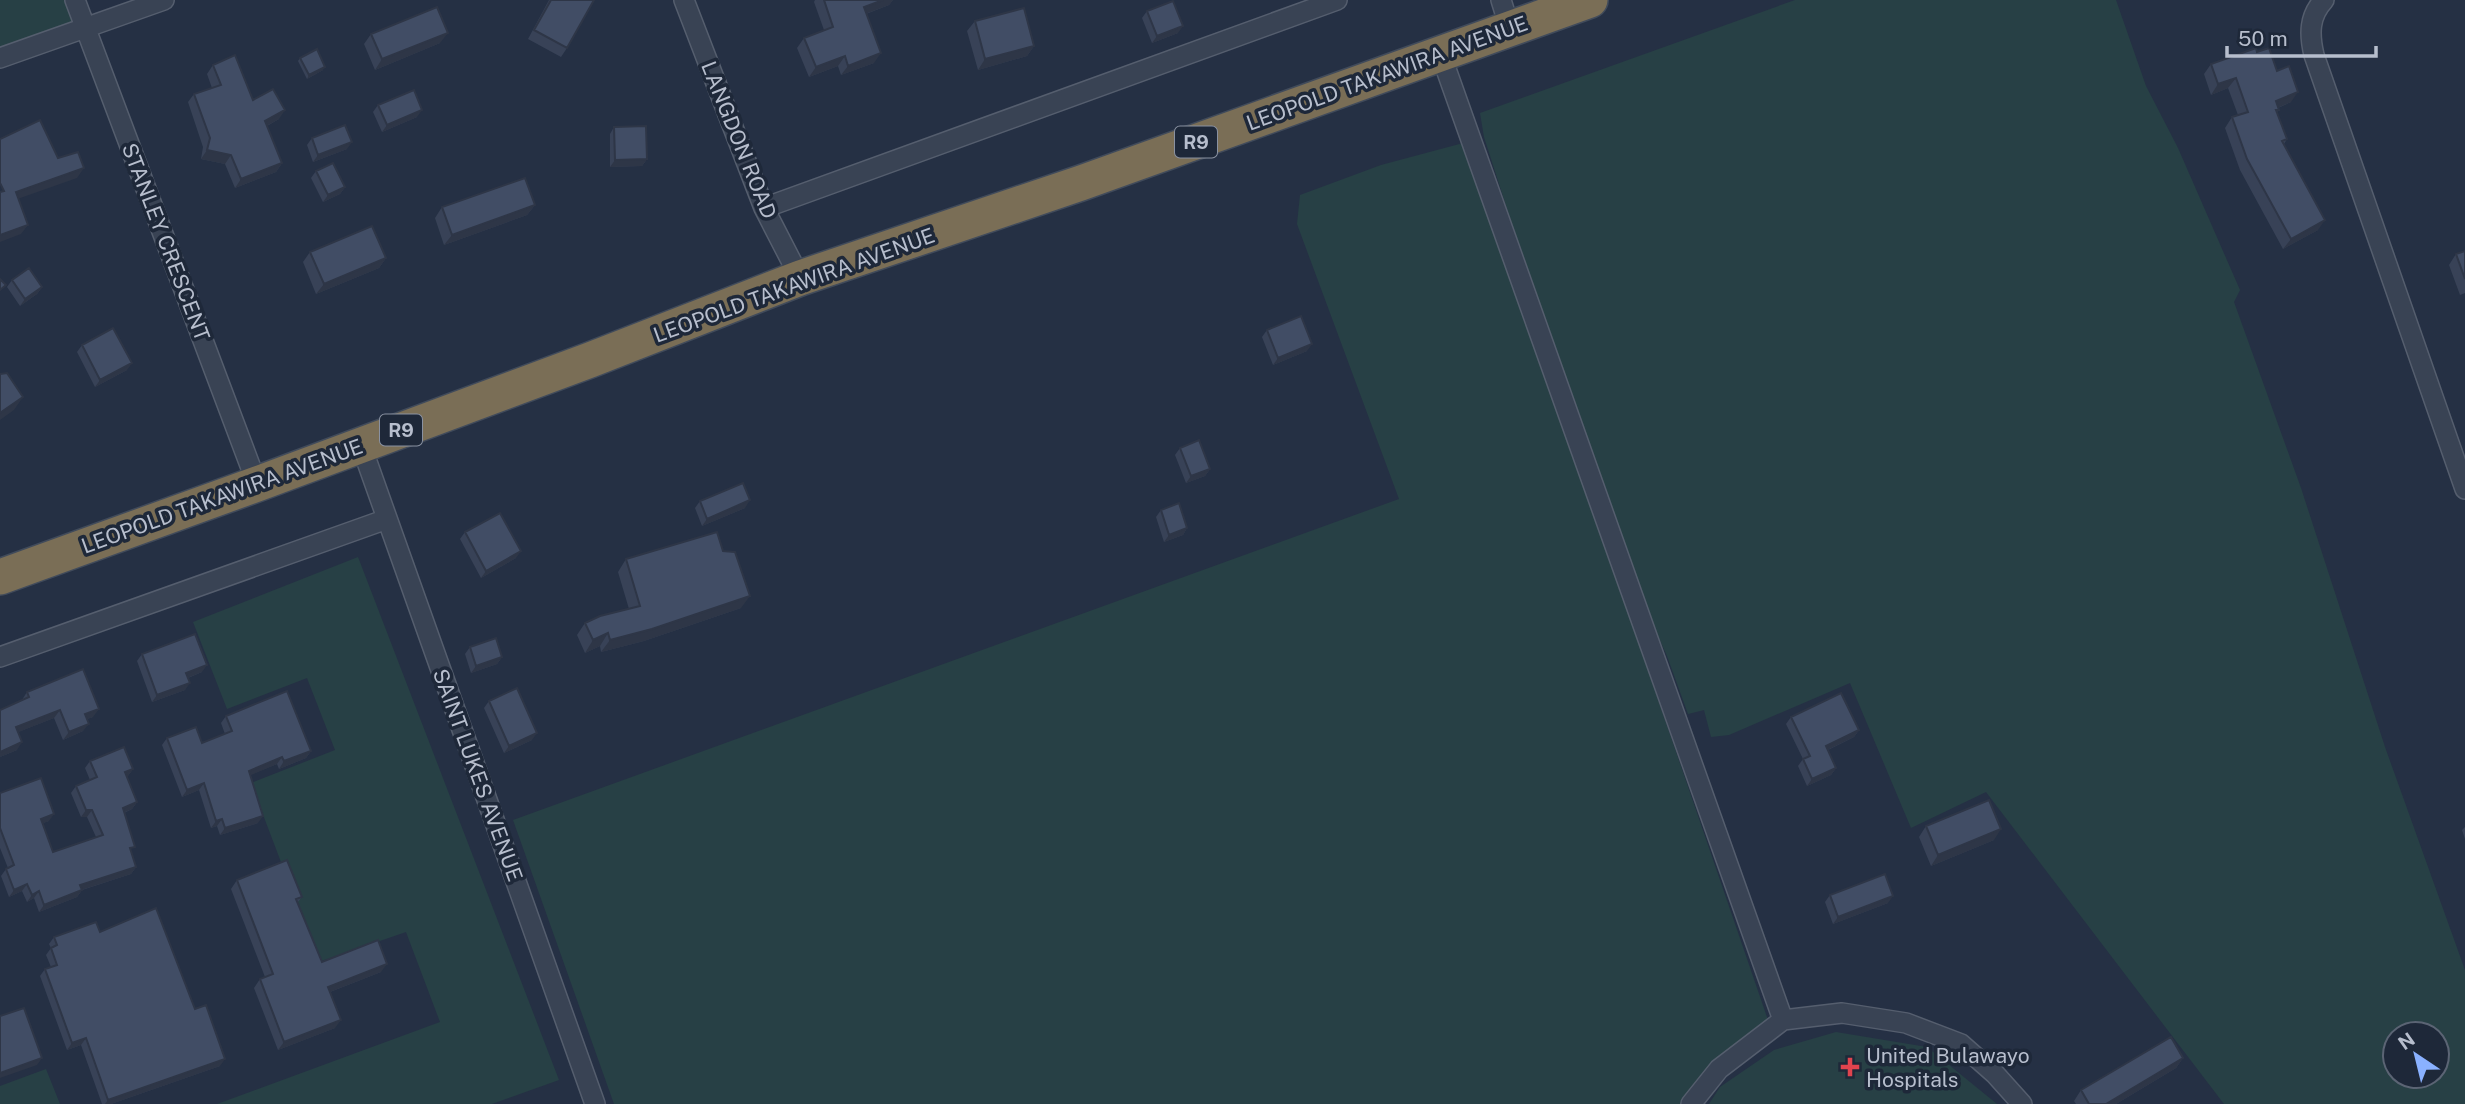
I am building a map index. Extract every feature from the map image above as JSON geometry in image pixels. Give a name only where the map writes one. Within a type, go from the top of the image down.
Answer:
[{"type":"highway","name":"LEOPOLD TAKAWIRA AVENUE","points":[[0,577],[257,484],[800,278],[1081,183],[1441,55],[1505,15],[1590,0]]},
{"type":"street","name":"STANLEY CRESCENT","points":[[75,0],[257,484]]},
{"type":"street","points":[[0,58],[164,0]]},
{"type":"street","name":"LANGDON ROAD","points":[[684,0],[764,208],[800,278]]},
{"type":"street","points":[[764,208],[1337,0]]},
{"type":"street","points":[[2325,0],[2314,12],[2310,37],[2314,55],[2465,489]]},
{"type":"street","points":[[1441,55],[1783,1020]]},
{"type":"street","name":"SAINT LUKES AVENUE","points":[[361,445],[595,1104]]},
{"type":"street","points":[[0,657],[387,519]]},
{"type":"street","points":[[1691,1104],[1719,1069],[1783,1020],[1842,1013],[1906,1023],[1961,1044],[1995,1074],[2022,1104]]},
{"type":"green space","points":[[0,0],[67,0],[75,22],[0,48]]},
{"type":"green space","points":[[1795,0],[2116,0],[2146,86],[2178,148],[2240,290],[2234,302],[2301,488],[2385,747],[2465,970],[2465,1104],[2224,1104],[1986,792],[1911,828],[1850,683],[1729,735],[1711,737],[1704,710],[1688,714],[1667,656],[1636,587],[1525,265],[1484,137],[1480,113]]},
{"type":"green space","points":[[1467,142],[1769,1023],[1683,1104],[614,1104],[513,820],[1399,499],[1297,224],[1300,195],[1381,165]]},
{"type":"green space","points":[[358,557],[559,1080],[492,1104],[217,1104],[440,1022],[406,932],[319,962],[251,783],[335,750],[307,678],[227,709],[193,622]]},
{"type":"green space","name":"United Bulawayo Hospitals","points":[[1836,1032],[1927,1047],[1997,1104],[1709,1104],[1720,1087],[1774,1050]]},
{"type":"green space","points":[[46,1069],[60,1104],[0,1104],[0,1086]]},
{"type":"building","points":[[551,0],[594,0],[567,48],[534,30]]},
{"type":"building","points":[[824,0],[883,0],[864,7],[881,53],[848,66],[845,56],[816,67],[804,38],[833,27]]},
{"type":"building","points":[[1173,1],[1183,26],[1157,36],[1147,11]]},
{"type":"building","points":[[437,7],[448,33],[382,59],[371,34]]},
{"type":"building","points":[[1024,8],[1034,46],[985,59],[975,21]]},
{"type":"building","points":[[2256,48],[2257,52],[2269,48],[2277,71],[2289,66],[2298,92],[2276,101],[2279,110],[2276,110],[2287,139],[2282,141],[2325,220],[2291,239],[2247,159],[2232,117],[2248,112],[2236,78],[2218,84],[2211,64]]},
{"type":"building","points":[[317,49],[325,67],[309,75],[300,58]]},
{"type":"building","points":[[235,55],[253,100],[273,89],[285,110],[265,121],[282,163],[241,179],[231,155],[207,150],[210,138],[194,94],[221,85],[213,65]]},
{"type":"building","points":[[414,90],[422,110],[387,125],[378,105]]},
{"type":"building","points":[[40,120],[58,158],[78,152],[84,168],[16,192],[28,225],[0,235],[0,192],[4,191],[0,183],[0,139]]},
{"type":"building","points":[[345,125],[352,142],[318,155],[312,138]]},
{"type":"building","points":[[646,126],[647,159],[615,160],[614,127]]},
{"type":"building","points":[[333,163],[345,187],[328,195],[316,171]]},
{"type":"building","points":[[525,178],[535,205],[452,235],[442,207]]},
{"type":"building","points":[[372,226],[386,258],[324,284],[310,252]]},
{"type":"building","points":[[2465,251],[2465,279],[2456,254]]},
{"type":"building","points":[[29,268],[42,287],[25,299],[12,280]]},
{"type":"building","points":[[0,279],[6,285],[0,290]]},
{"type":"building","points":[[1301,316],[1312,344],[1278,358],[1267,330]]},
{"type":"building","points":[[113,328],[132,363],[100,380],[82,345]]},
{"type":"building","points":[[7,373],[23,397],[0,413],[0,374]]},
{"type":"building","points":[[1199,440],[1210,469],[1191,476],[1180,448]]},
{"type":"building","points":[[743,483],[750,500],[707,519],[700,501]]},
{"type":"building","points":[[1179,503],[1187,528],[1169,535],[1161,510]]},
{"type":"building","points":[[500,513],[521,551],[486,571],[465,532]]},
{"type":"building","points":[[717,532],[723,551],[735,552],[750,596],[652,629],[610,640],[608,633],[593,640],[585,623],[600,616],[640,606],[626,559]]},
{"type":"building","points":[[195,634],[207,665],[186,673],[190,683],[157,695],[142,654]]},
{"type":"building","points":[[496,638],[502,657],[476,666],[470,647]]},
{"type":"building","points":[[83,669],[99,709],[85,714],[89,724],[69,732],[60,710],[16,727],[22,742],[0,752],[0,710],[29,697],[27,692]]},
{"type":"building","points":[[517,688],[537,733],[509,746],[489,701]]},
{"type":"building","points":[[287,691],[311,751],[284,761],[282,757],[249,771],[263,816],[225,828],[222,819],[216,821],[204,783],[187,790],[167,738],[196,727],[202,743],[232,731],[226,716]]},
{"type":"building","points":[[1841,693],[1859,730],[1826,746],[1836,768],[1812,779],[1803,759],[1810,756],[1791,717]]},
{"type":"building","points":[[124,747],[133,769],[125,772],[137,802],[123,808],[135,847],[130,848],[136,867],[80,885],[82,890],[44,905],[39,891],[32,895],[27,884],[14,890],[6,869],[14,865],[0,828],[0,793],[41,778],[54,814],[41,819],[53,852],[103,835],[92,810],[86,810],[76,786],[97,777],[90,761]]},
{"type":"building","points":[[1989,800],[2001,829],[1938,855],[1926,826]]},
{"type":"building","points":[[287,860],[302,897],[296,899],[322,962],[378,940],[387,964],[328,987],[341,1020],[284,1042],[260,979],[273,974],[237,880]]},
{"type":"building","points":[[1885,874],[1893,896],[1838,917],[1830,895]]},
{"type":"building","points":[[156,908],[195,1009],[206,1005],[225,1059],[108,1100],[86,1038],[72,1043],[45,969],[57,965],[51,948],[57,945],[54,937],[96,922],[100,932]]},
{"type":"building","points":[[24,1008],[42,1058],[0,1073],[0,1016]]},
{"type":"building","points":[[2171,1037],[2183,1058],[2106,1104],[2089,1104],[2081,1090]]},
{"type":"place","name":"United Bulawayo Hospitals","points":[[1850,1067]]}]
